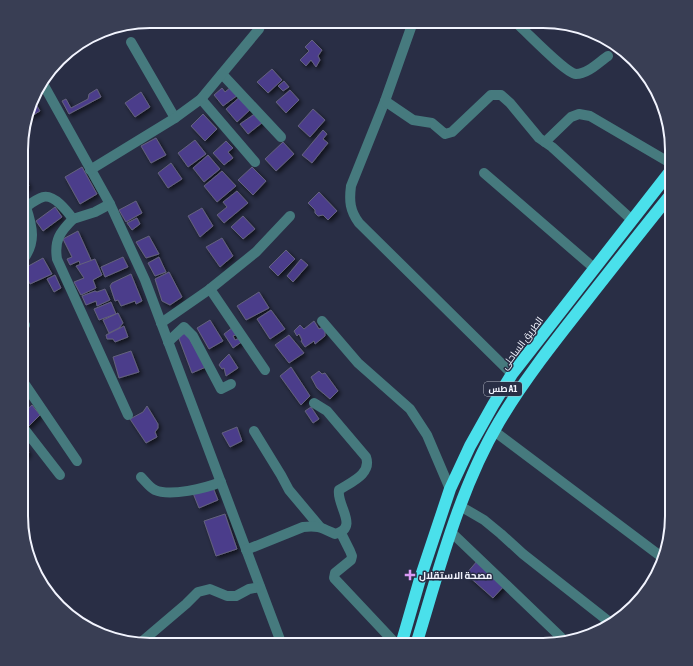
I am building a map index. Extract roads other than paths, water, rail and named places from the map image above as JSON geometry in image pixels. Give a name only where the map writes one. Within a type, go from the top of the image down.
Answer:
[{"type":"highway","name":"الطريق الساحلى","points":[[403,638],[420,579],[450,489],[470,446],[493,405],[512,374],[665,178]]},
{"type":"highway","name":"طس A1","points":[[418,638],[460,506],[476,467],[494,432],[524,383],[665,202]]},
{"type":"street","points":[[90,170],[175,118],[201,98],[258,28]]},
{"type":"street","points":[[411,28],[385,101],[351,186],[349,199],[352,214],[359,223],[512,374]]},
{"type":"street","points":[[521,28],[560,64],[576,74],[585,72],[608,56]]},
{"type":"street","points":[[131,42],[175,118]]},
{"type":"street","points":[[222,74],[281,137]]},
{"type":"street","points":[[45,88],[110,204],[130,247],[161,323],[279,638]]},
{"type":"street","points":[[385,101],[413,120],[432,123],[444,134],[452,132],[491,94],[501,95],[510,103],[539,138],[552,146],[632,220]]},
{"type":"street","points":[[201,98],[255,162]]},
{"type":"street","points":[[545,142],[571,117],[579,114],[590,116],[665,160]]},
{"type":"street","points":[[484,173],[594,268]]},
{"type":"street","points":[[28,206],[43,197],[47,197],[59,202],[73,219]]},
{"type":"street","points":[[110,204],[95,212],[73,219],[64,228],[57,242],[57,259],[128,415]]},
{"type":"street","points":[[28,215],[30,219],[32,244],[28,253]]},
{"type":"street","points":[[161,323],[210,289],[256,252],[290,216]]},
{"type":"street","points":[[210,289],[265,370]]},
{"type":"street","points":[[322,321],[358,363],[410,409],[427,435],[450,489]]},
{"type":"street","points":[[168,342],[184,327],[193,336],[221,389],[231,384]]},
{"type":"street","points":[[28,389],[77,461]]},
{"type":"street","points":[[246,550],[303,527],[320,527],[335,534],[341,533],[346,526],[347,521],[338,496],[339,490],[364,473],[368,466],[366,457],[327,411],[314,403]]},
{"type":"street","points":[[254,432],[289,490],[320,527]]},
{"type":"street","points":[[494,432],[659,555]]},
{"type":"street","points":[[28,434],[60,475]]},
{"type":"street","points":[[141,478],[151,487],[162,492],[188,491],[221,482]]},
{"type":"street","points":[[460,506],[484,520],[523,554],[607,620]]},
{"type":"street","points":[[451,532],[561,637]]},
{"type":"street","points":[[341,533],[352,556],[351,560],[335,573],[334,578],[390,638]]},
{"type":"street","points":[[146,638],[198,592],[210,589],[227,596],[236,596],[249,589],[260,587]]},
{"type":"place","name":"مصحة الاستقلال","points":[[410,575]]}]
